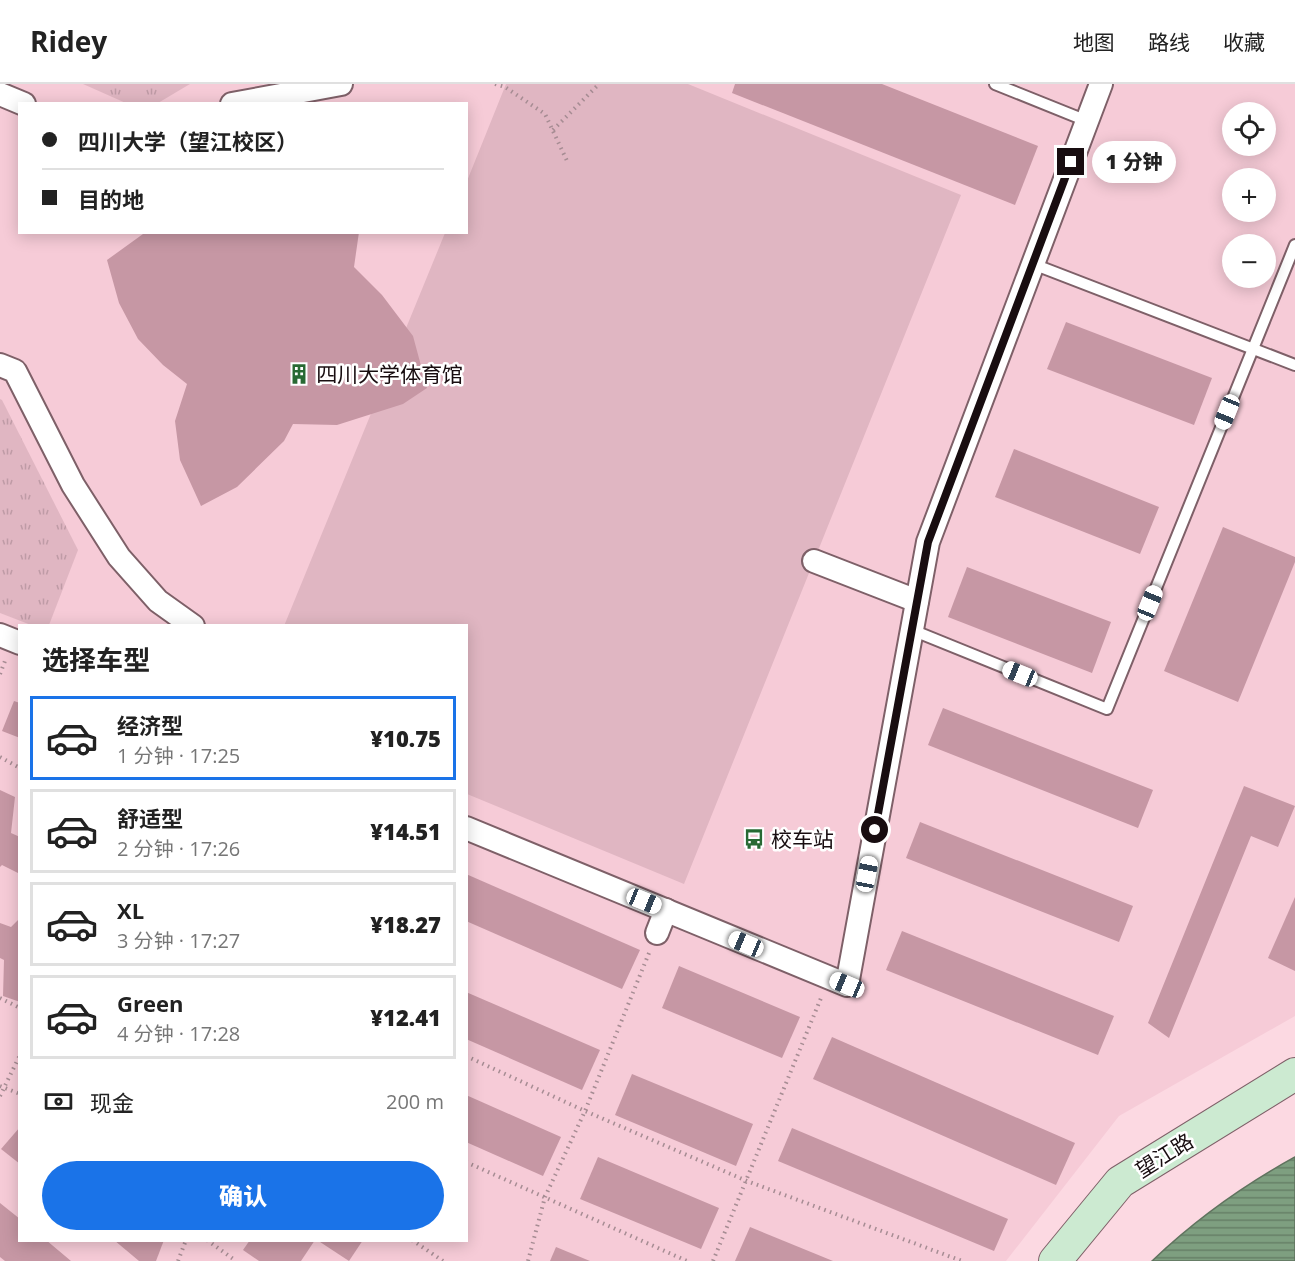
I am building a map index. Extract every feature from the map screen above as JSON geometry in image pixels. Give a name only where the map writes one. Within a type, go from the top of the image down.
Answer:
[{"type":"street","points":[[243,102],[341,84]]},
{"type":"street","points":[[468,829],[847,985],[928,542],[1101,84]]},
{"type":"street","points":[[0,94],[19,102]]},
{"type":"street","points":[[0,365],[15,371],[73,484],[119,557],[158,601],[190,624]]},
{"type":"street","points":[[814,561],[917,601]]},
{"type":"street","points":[[0,635],[18,642]]},
{"type":"street","points":[[657,933],[666,910]]},
{"type":"street","name":"望江路","points":[[1055,1261],[1120,1182],[1295,1074]]},
{"type":"lane","points":[[995,84],[1087,121]]},
{"type":"lane","points":[[912,630],[1107,709],[1295,245]]},
{"type":"lane","points":[[1033,264],[1295,365]]},
{"type":"path","points":[[495,84],[505,87],[545,114],[568,163]]},
{"type":"path","points":[[553,130],[599,84]]},
{"type":"path","points":[[0,757],[18,767]]},
{"type":"path","points":[[528,1261],[545,1197],[585,1110],[657,933]]},
{"type":"path","points":[[713,1261],[822,995]]},
{"type":"path","points":[[0,998],[18,1007]]},
{"type":"path","points":[[468,1057],[747,1181],[962,1261]]},
{"type":"path","points":[[0,1096],[2,1087],[18,1059]]},
{"type":"path","points":[[2,1087],[18,1093]]},
{"type":"path","points":[[468,1163],[687,1261]]},
{"type":"path","points":[[178,1261],[185,1242]]},
{"type":"path","points":[[210,1242],[236,1261]]},
{"type":"path","points":[[415,1242],[442,1261]]},
{"type":"shaded area","points":[[0,84],[1295,84],[1295,1016],[1119,1116],[1006,1261],[0,1261]]},
{"type":"shaded area","points":[[1295,1157],[1295,1261],[1152,1261],[1220,1204]]},
{"type":"green space","points":[[83,84],[190,84],[160,102],[124,102]]},
{"type":"green space","points":[[506,84],[688,84],[961,195],[684,884],[468,794],[468,624],[285,624],[445,234],[468,234],[468,179]]},
{"type":"green space","points":[[0,399],[78,550],[49,624],[28,624],[0,613]]},
{"type":"building","points":[[735,84],[882,84],[1038,146],[1015,205],[732,93]]},
{"type":"building","name":"四川大学体育馆","points":[[143,234],[359,234],[354,267],[382,295],[413,336],[427,388],[403,404],[337,425],[293,424],[284,441],[237,487],[201,506],[180,460],[175,421],[187,384],[163,365],[138,339],[119,303],[107,260]]},
{"type":"building","points":[[1066,322],[1212,378],[1194,425],[1047,369]]},
{"type":"building","points":[[1014,449],[1159,507],[1140,554],[995,497]]},
{"type":"building","points":[[1223,527],[1295,557],[1295,562],[1238,702],[1164,671]]},
{"type":"building","points":[[967,567],[1111,622],[1092,673],[948,617]]},
{"type":"building","points":[[14,701],[18,702],[18,737],[2,731]]},
{"type":"building","points":[[943,708],[1153,790],[1138,828],[928,745]]},
{"type":"building","points":[[1244,786],[1295,806],[1278,847],[1251,836],[1169,1038],[1148,1023]]},
{"type":"building","points":[[0,790],[15,797],[11,833],[18,836],[18,873],[2,865],[0,867]]},
{"type":"building","points":[[920,822],[1133,906],[1119,942],[906,858]]},
{"type":"building","points":[[468,875],[640,950],[622,989],[468,922]]},
{"type":"building","points":[[1295,897],[1295,971],[1268,958]]},
{"type":"building","points":[[18,920],[18,1001],[3,996],[4,960],[0,958],[0,923],[11,927]]},
{"type":"building","points":[[902,931],[1114,1016],[1098,1055],[886,970]]},
{"type":"building","points":[[679,966],[800,1017],[782,1058],[662,1008]]},
{"type":"building","points":[[468,993],[600,1050],[582,1090],[468,1040]]},
{"type":"building","points":[[832,1037],[1075,1143],[1056,1185],[813,1079]]},
{"type":"building","points":[[632,1074],[753,1124],[736,1166],[615,1115]]},
{"type":"building","points":[[468,1096],[561,1137],[543,1176],[468,1143]]},
{"type":"building","points":[[792,1128],[1008,1219],[994,1251],[778,1161]]},
{"type":"building","points":[[18,1129],[18,1162],[1,1149]]},
{"type":"building","points":[[598,1157],[719,1208],[701,1249],[580,1199]]},
{"type":"building","points":[[0,1203],[18,1217],[18,1242],[48,1242],[71,1261],[5,1261],[0,1257]]},
{"type":"building","points":[[750,1227],[833,1261],[735,1261]]},
{"type":"building","points":[[116,1242],[163,1242],[156,1261],[139,1261]]},
{"type":"building","points":[[249,1242],[314,1242],[301,1261],[259,1261],[243,1250]]},
{"type":"building","points":[[320,1242],[362,1242],[349,1261]]},
{"type":"building","points":[[556,1247],[590,1261],[550,1261]]},
{"type":"place","name":"四川大学体育馆","points":[[299,374]]},
{"type":"place","name":"校车站","points":[[754,839]]},
{"type":"route","points":[[875,830],[928,542],[1071,162]]}]
